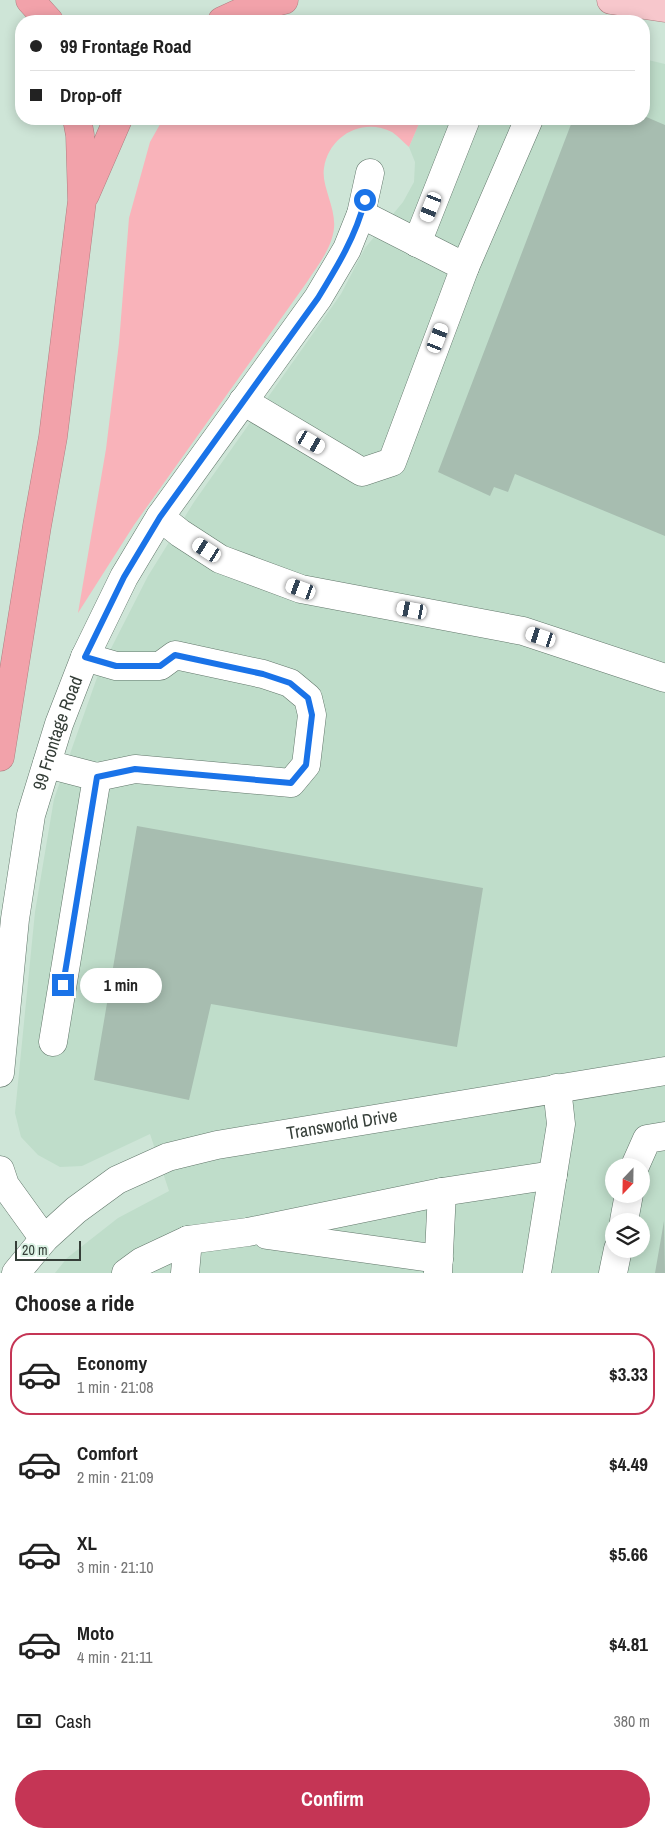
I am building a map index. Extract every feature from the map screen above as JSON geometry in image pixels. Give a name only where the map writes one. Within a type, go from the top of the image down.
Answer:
[{"type":"highway","points":[[30,0],[44,15]]},
{"type":"highway","points":[[234,15],[248,8],[284,0]]},
{"type":"highway","points":[[0,757],[35,536],[53,437],[82,201],[78,125]]},
{"type":"highway","points":[[82,201],[115,125]]},
{"type":"main road","points":[[611,0],[665,8]]},
{"type":"street","points":[[417,243],[464,125]]},
{"type":"street","points":[[243,401],[362,472],[392,462],[465,267],[526,125]]},
{"type":"street","name":"99 Frontage Road","points":[[0,1073],[15,919],[31,815],[59,724],[85,657],[124,577],[160,517],[318,298],[347,249],[361,214],[370,173]]},
{"type":"street","points":[[361,214],[465,267]]},
{"type":"street","points":[[160,517],[180,533],[220,559],[301,589],[523,631],[665,678]]},
{"type":"street","points":[[47,764],[97,777],[135,769],[291,783],[306,765],[312,715],[308,698],[290,683],[263,674],[175,655],[160,666],[116,666],[85,657]]},
{"type":"street","points":[[53,1042],[97,777]]},
{"type":"street","name":"Transworld Drive","points":[[44,1239],[76,1210],[118,1180],[168,1156],[217,1145],[665,1071]]},
{"type":"street","points":[[537,1273],[561,1124],[557,1088]]},
{"type":"street","points":[[638,1158],[646,1139],[665,1136]]},
{"type":"street","points":[[0,1170],[5,1185],[44,1239],[16,1273]]},
{"type":"street","points":[[126,1273],[141,1262],[188,1240],[248,1232],[442,1192],[553,1174]]},
{"type":"street","points":[[248,1232],[438,1266],[442,1192]]},
{"type":"street","points":[[185,1273],[188,1240]]},
{"type":"street","points":[[613,1273],[616,1258]]},
{"type":"shaded area","points":[[650,60],[665,64],[665,1273],[55,1273],[67,1258],[118,1218],[169,1191],[150,1134],[82,1166],[60,1167],[38,1155],[21,1137],[15,1113],[35,912],[54,799],[99,672],[148,576],[194,502],[341,294],[365,248],[403,202],[414,182],[415,162],[409,147],[418,125],[650,125]]},
{"type":"shaded area","points":[[160,125],[418,125],[409,147],[392,132],[381,128],[369,127],[349,132],[333,147],[327,157],[324,175],[333,212],[334,228],[324,256],[134,525],[78,613],[106,449],[119,343],[129,218],[150,142]]},
{"type":"building","points":[[650,119],[665,125],[665,536],[515,474],[508,492],[494,487],[490,496],[438,472],[571,125],[650,125]]},
{"type":"building","points":[[137,826],[483,888],[457,1047],[211,1004],[189,1100],[94,1080]]},
{"type":"building","points":[[664,1221],[665,1273],[655,1273]]},
{"type":"route","points":[[63,985],[97,777],[135,769],[291,783],[306,765],[312,715],[308,698],[290,683],[263,674],[175,655],[160,666],[116,666],[85,657],[124,577],[160,517],[318,298],[347,249],[365,200]]}]
